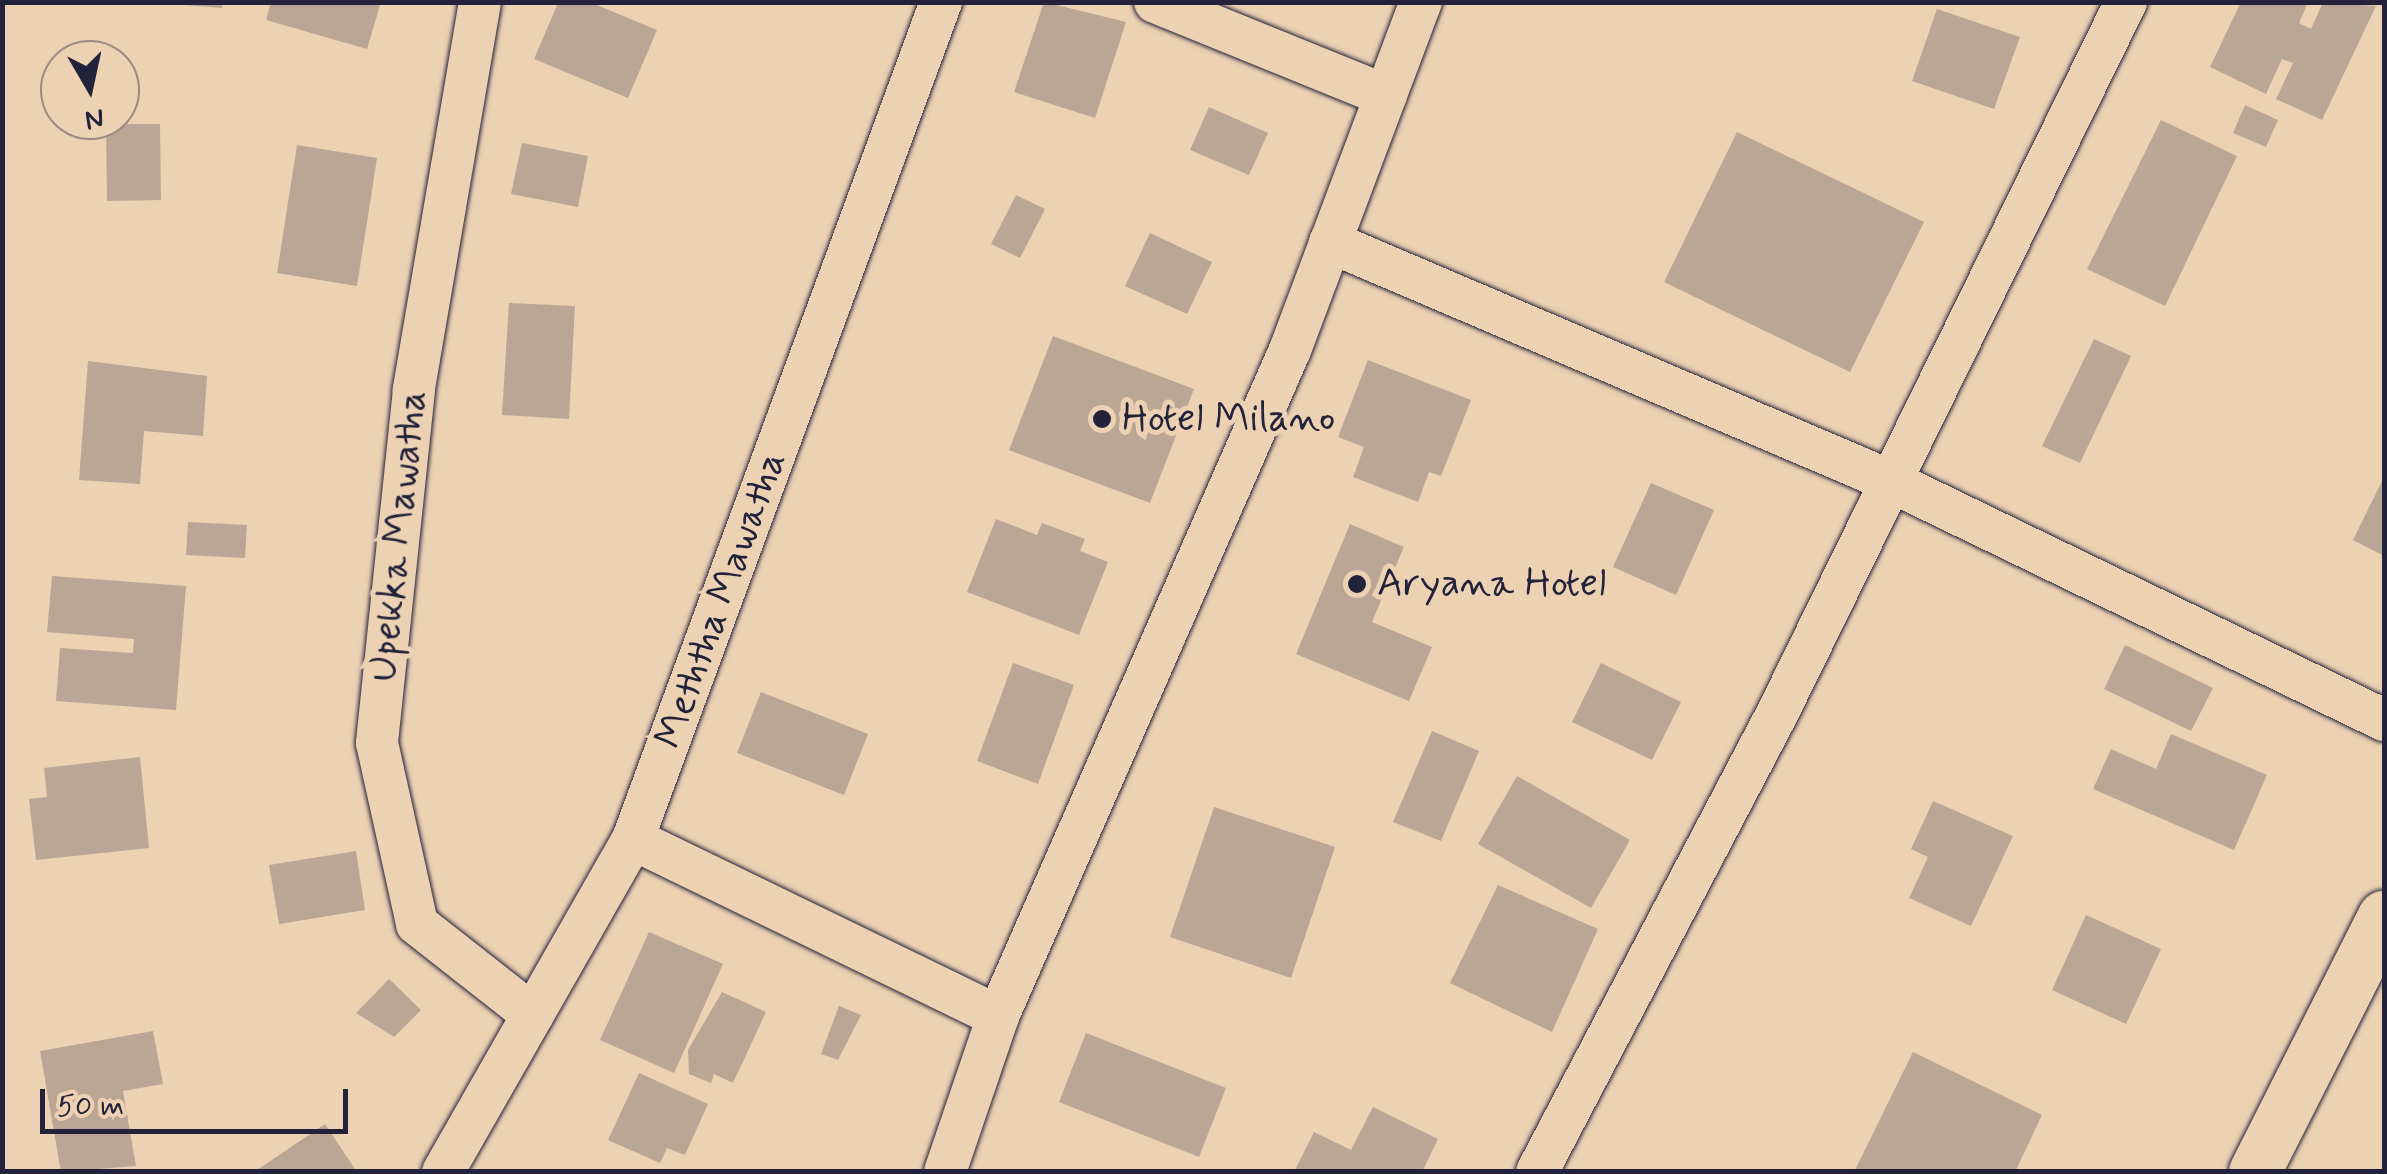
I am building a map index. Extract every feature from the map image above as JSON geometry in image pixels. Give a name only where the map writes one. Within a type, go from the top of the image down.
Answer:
[{"type":"main road","points":[[2255,1172],[2384,918]]},
{"type":"street","name":"Upekka Mawatha","points":[[480,2],[414,390],[377,743],[417,924],[532,1015]]},
{"type":"street","name":"Meththa Mawatha","points":[[443,1172],[632,839],[941,2]]},
{"type":"street","points":[[1155,2],[1386,96]]},
{"type":"street","points":[[944,1172],[998,1016],[1330,242],[1421,2]]},
{"type":"street","points":[[1538,1172],[2126,2]]},
{"type":"street","points":[[1330,242],[1888,480],[2384,720]]},
{"type":"street","points":[[632,839],[998,1016]]},
{"type":"building","points":[[222,2],[222,8],[184,5]]},
{"type":"building","points":[[271,2],[381,2],[367,49],[266,20]]},
{"type":"building","points":[[1044,2],[1126,22],[1095,118],[1014,92]]},
{"type":"building","points":[[2241,2],[2308,2],[2299,23],[2311,29],[2323,2],[2376,6],[2322,120],[2276,99],[2293,63],[2282,59],[2266,94],[2210,67]]},
{"type":"building","points":[[558,3],[592,3],[657,30],[628,98],[534,59]]},
{"type":"building","points":[[1937,9],[2020,37],[1994,109],[1912,81]]},
{"type":"building","points":[[2245,105],[2278,120],[2266,147],[2233,133]]},
{"type":"building","points":[[1209,107],[1268,133],[1249,175],[1190,150]]},
{"type":"building","points":[[2161,120],[2237,156],[2165,306],[2087,269]]},
{"type":"building","points":[[140,124],[160,124],[161,200],[107,201],[106,140],[140,140]]},
{"type":"building","points":[[1737,132],[1924,222],[1850,372],[1664,282]]},
{"type":"building","points":[[522,143],[588,156],[578,207],[511,194]]},
{"type":"building","points":[[297,145],[377,158],[357,286],[277,273]]},
{"type":"building","points":[[1016,195],[1045,209],[1020,258],[991,244]]},
{"type":"building","points":[[1150,233],[1212,262],[1187,314],[1125,286]]},
{"type":"building","points":[[509,303],[575,306],[569,419],[502,415]]},
{"type":"building","name":"Hotel Milano","points":[[1053,336],[1194,389],[1150,503],[1009,450]]},
{"type":"building","points":[[2094,339],[2131,356],[2080,463],[2042,446]]},
{"type":"building","points":[[1368,360],[1471,400],[1441,476],[1429,472],[1418,502],[1353,477],[1364,447],[1338,437]]},
{"type":"building","points":[[88,361],[207,376],[203,436],[144,431],[140,484],[79,480]]},
{"type":"building","points":[[2384,477],[2384,556],[2353,540]]},
{"type":"building","points":[[1651,483],[1714,510],[1676,595],[1613,567]]},
{"type":"building","points":[[996,519],[1037,535],[1042,523],[1085,539],[1080,551],[1108,562],[1079,635],[967,592]]},
{"type":"building","points":[[188,522],[247,525],[245,558],[186,555]]},
{"type":"building","name":"Aryana Hotel","points":[[1350,524],[1404,547],[1372,622],[1432,647],[1409,701],[1296,654]]},
{"type":"building","points":[[52,576],[186,586],[176,710],[56,701],[60,648],[133,653],[134,639],[47,632]]},
{"type":"building","points":[[2125,645],[2213,688],[2191,731],[2104,689]]},
{"type":"building","points":[[1013,663],[1074,685],[1038,784],[977,761]]},
{"type":"building","points":[[1601,663],[1681,702],[1652,760],[1572,722]]},
{"type":"building","points":[[761,692],[868,734],[844,795],[737,753]]},
{"type":"building","points":[[1432,731],[1479,751],[1441,841],[1393,822]]},
{"type":"building","points":[[2171,734],[2267,775],[2234,850],[2093,789],[2111,749],[2156,769]]},
{"type":"building","points":[[140,757],[149,848],[36,860],[29,799],[47,797],[44,768]]},
{"type":"building","points":[[1517,776],[1630,840],[1591,908],[1478,844]]},
{"type":"building","points":[[1933,801],[2013,836],[1971,926],[1909,898],[1928,857],[1911,849]]},
{"type":"building","points":[[1214,807],[1335,847],[1291,978],[1170,937]]},
{"type":"building","points":[[356,851],[365,910],[279,924],[269,865]]},
{"type":"building","points":[[1498,885],[1598,929],[1552,1032],[1450,983]]},
{"type":"building","points":[[2086,915],[2161,949],[2126,1024],[2052,990]]},
{"type":"building","points":[[649,932],[723,964],[674,1073],[600,1040]]},
{"type":"building","points":[[389,979],[421,1010],[394,1037],[356,1013]]},
{"type":"building","points":[[722,992],[766,1012],[733,1083],[714,1074],[711,1083],[689,1074],[688,1050]]},
{"type":"building","points":[[839,1006],[861,1015],[838,1060],[821,1054]]},
{"type":"building","points":[[153,1031],[163,1084],[123,1091],[136,1166],[61,1172],[40,1051]]},
{"type":"building","points":[[1086,1033],[1226,1088],[1199,1157],[1059,1102]]},
{"type":"building","points":[[1913,1052],[2042,1115],[2015,1172],[1855,1170]]},
{"type":"building","points":[[639,1073],[708,1104],[685,1155],[667,1148],[660,1163],[608,1140]]},
{"type":"building","points":[[1373,1107],[1438,1139],[1422,1172],[1294,1172],[1314,1132],[1351,1150]]},
{"type":"building","points":[[325,1124],[357,1172],[254,1172]]},
{"type":"place","name":"Hotel Milano","points":[[1102,419]]},
{"type":"place","name":"Aryana Hotel","points":[[1357,584]]}]
